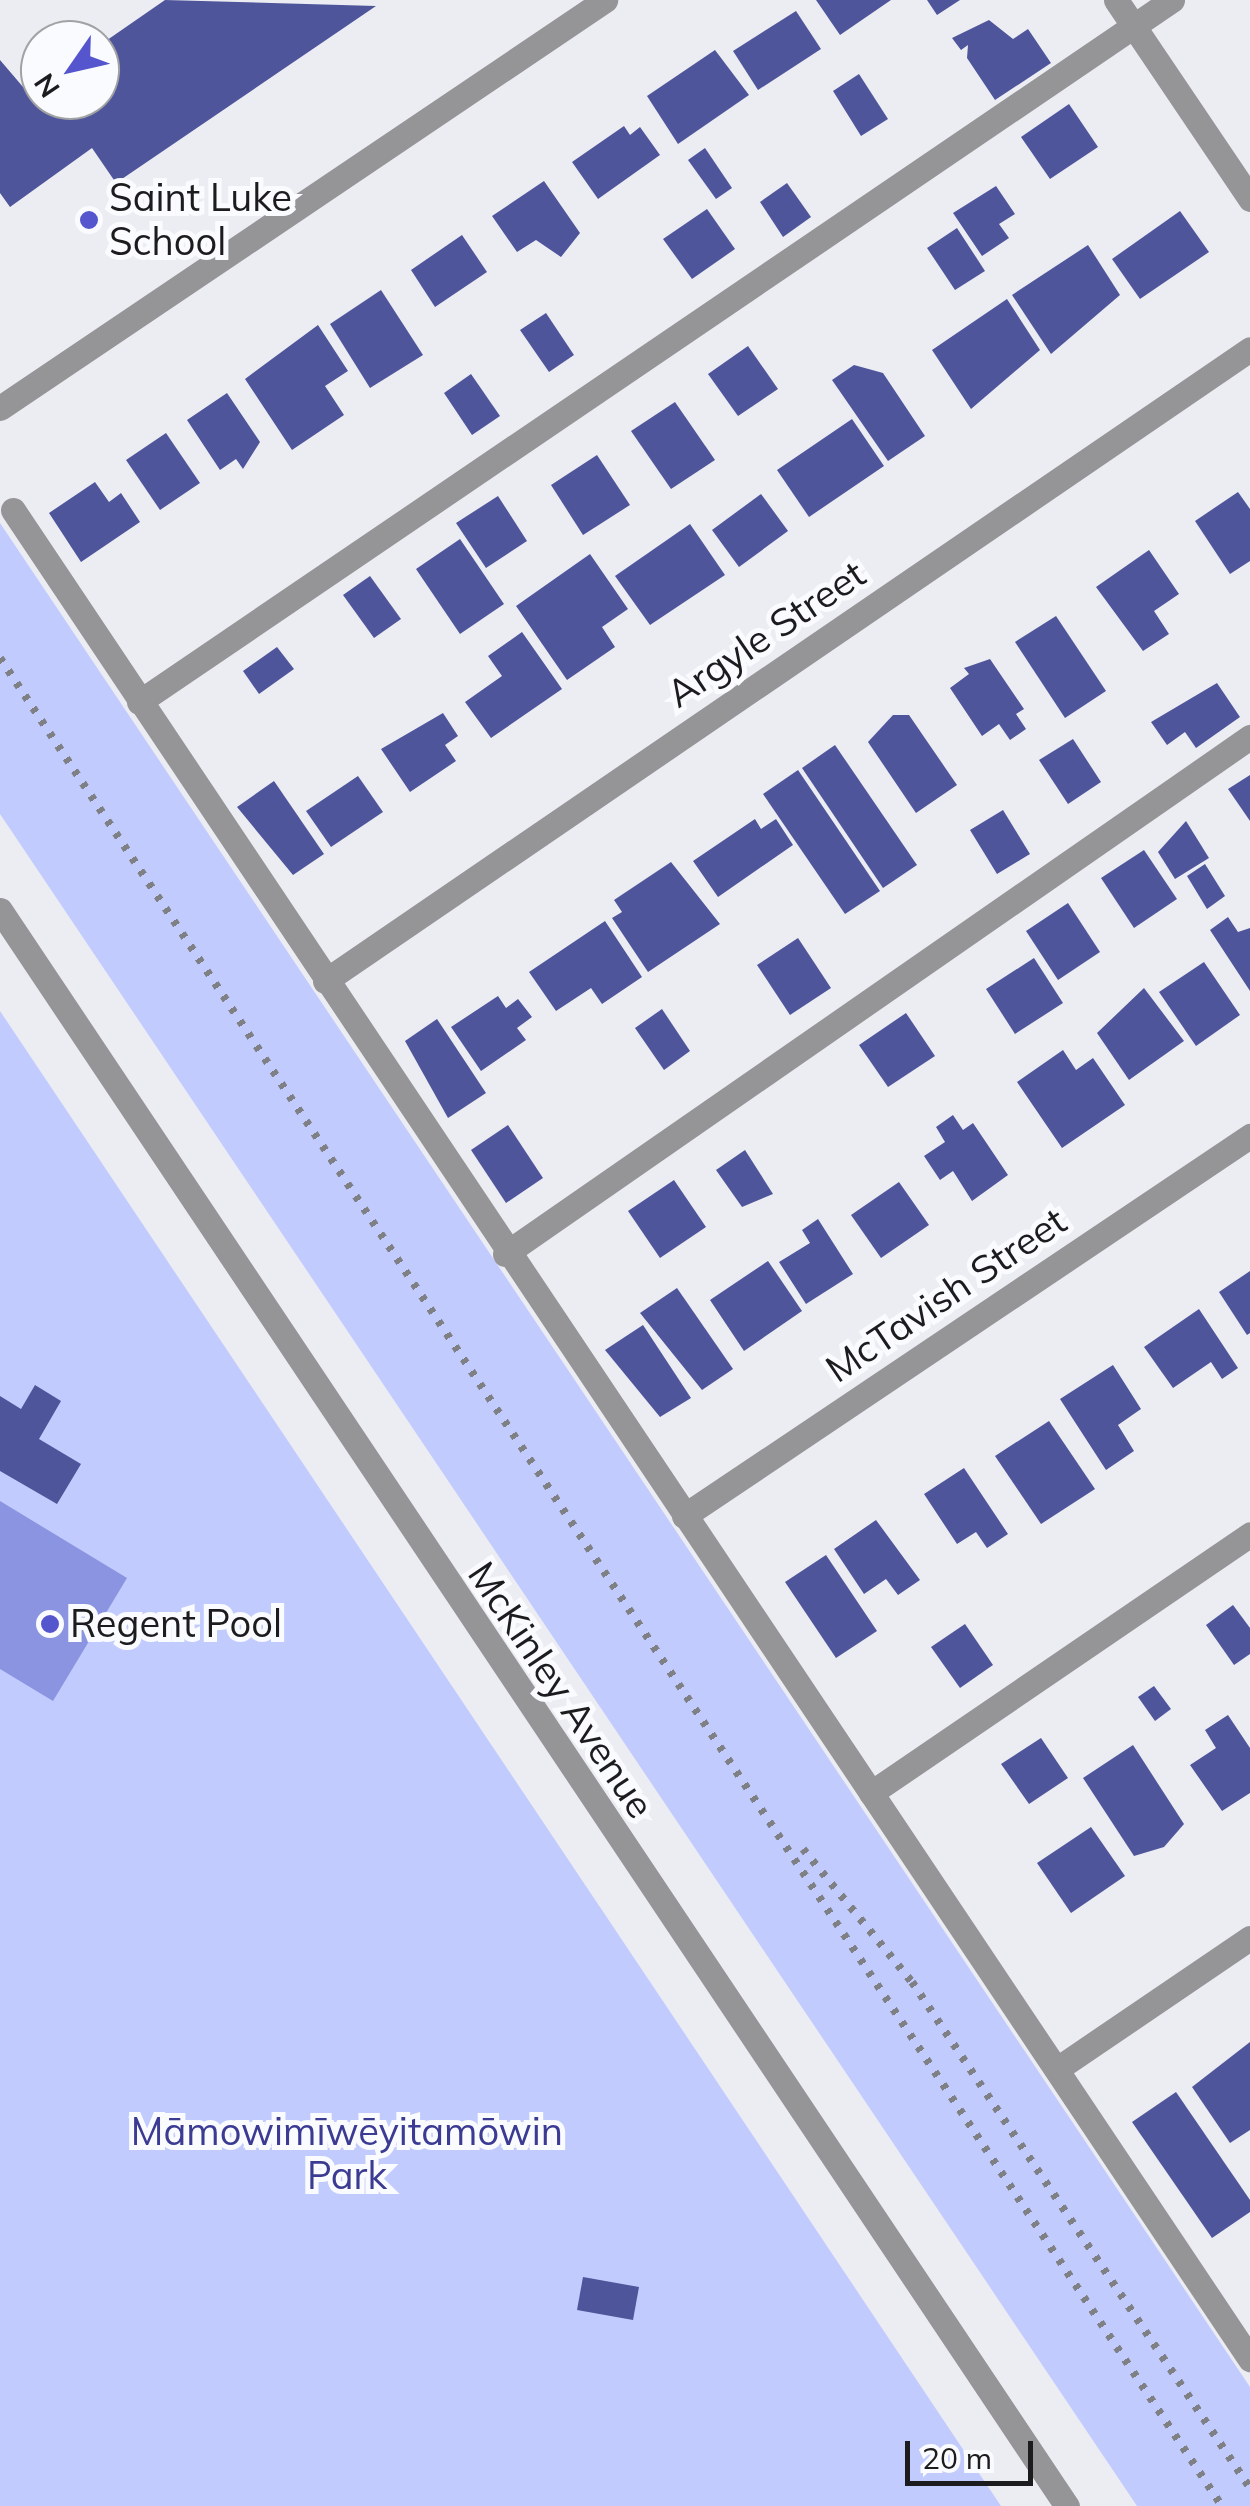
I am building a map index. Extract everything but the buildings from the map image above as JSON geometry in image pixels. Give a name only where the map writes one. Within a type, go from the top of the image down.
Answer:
[{"type":"street","points":[[0,408],[605,0]]},
{"type":"street","points":[[1116,0],[1250,199]]},
{"type":"street","points":[[140,702],[1172,0]]},
{"type":"street","name":"Argyle Street","points":[[325,981],[1250,349]]},
{"type":"street","points":[[13,510],[505,1254],[1057,2069],[1241,2327],[1250,2359]]},
{"type":"street","points":[[505,1254],[1250,737]]},
{"type":"street","name":"McKinley Avenue","points":[[0,910],[1067,2506]]},
{"type":"street","name":"McTavish Street","points":[[684,1516],[1250,1136]]},
{"type":"street","points":[[871,1792],[1250,1534]]},
{"type":"street","points":[[1057,2069],[1250,1938]]},
{"type":"green space","points":[[0,523],[1250,2387],[1250,2506],[1137,2506],[0,814]]},
{"type":"green space","name":"Māmowimīwēyitamōwin Park","points":[[0,1011],[1001,2506],[0,2506]]},
{"type":"shaded area","name":"Regent Pool","points":[[0,1501],[127,1578],[53,1701],[0,1669]]},
{"type":"railway","points":[[0,658],[1222,2506]]},
{"type":"railway","points":[[803,1849],[912,1982],[1250,2488]]},
{"type":"place","name":"Saint Luke School","points":[[89,220]]},
{"type":"place","name":"Regent Pool","points":[[50,1624]]}]
